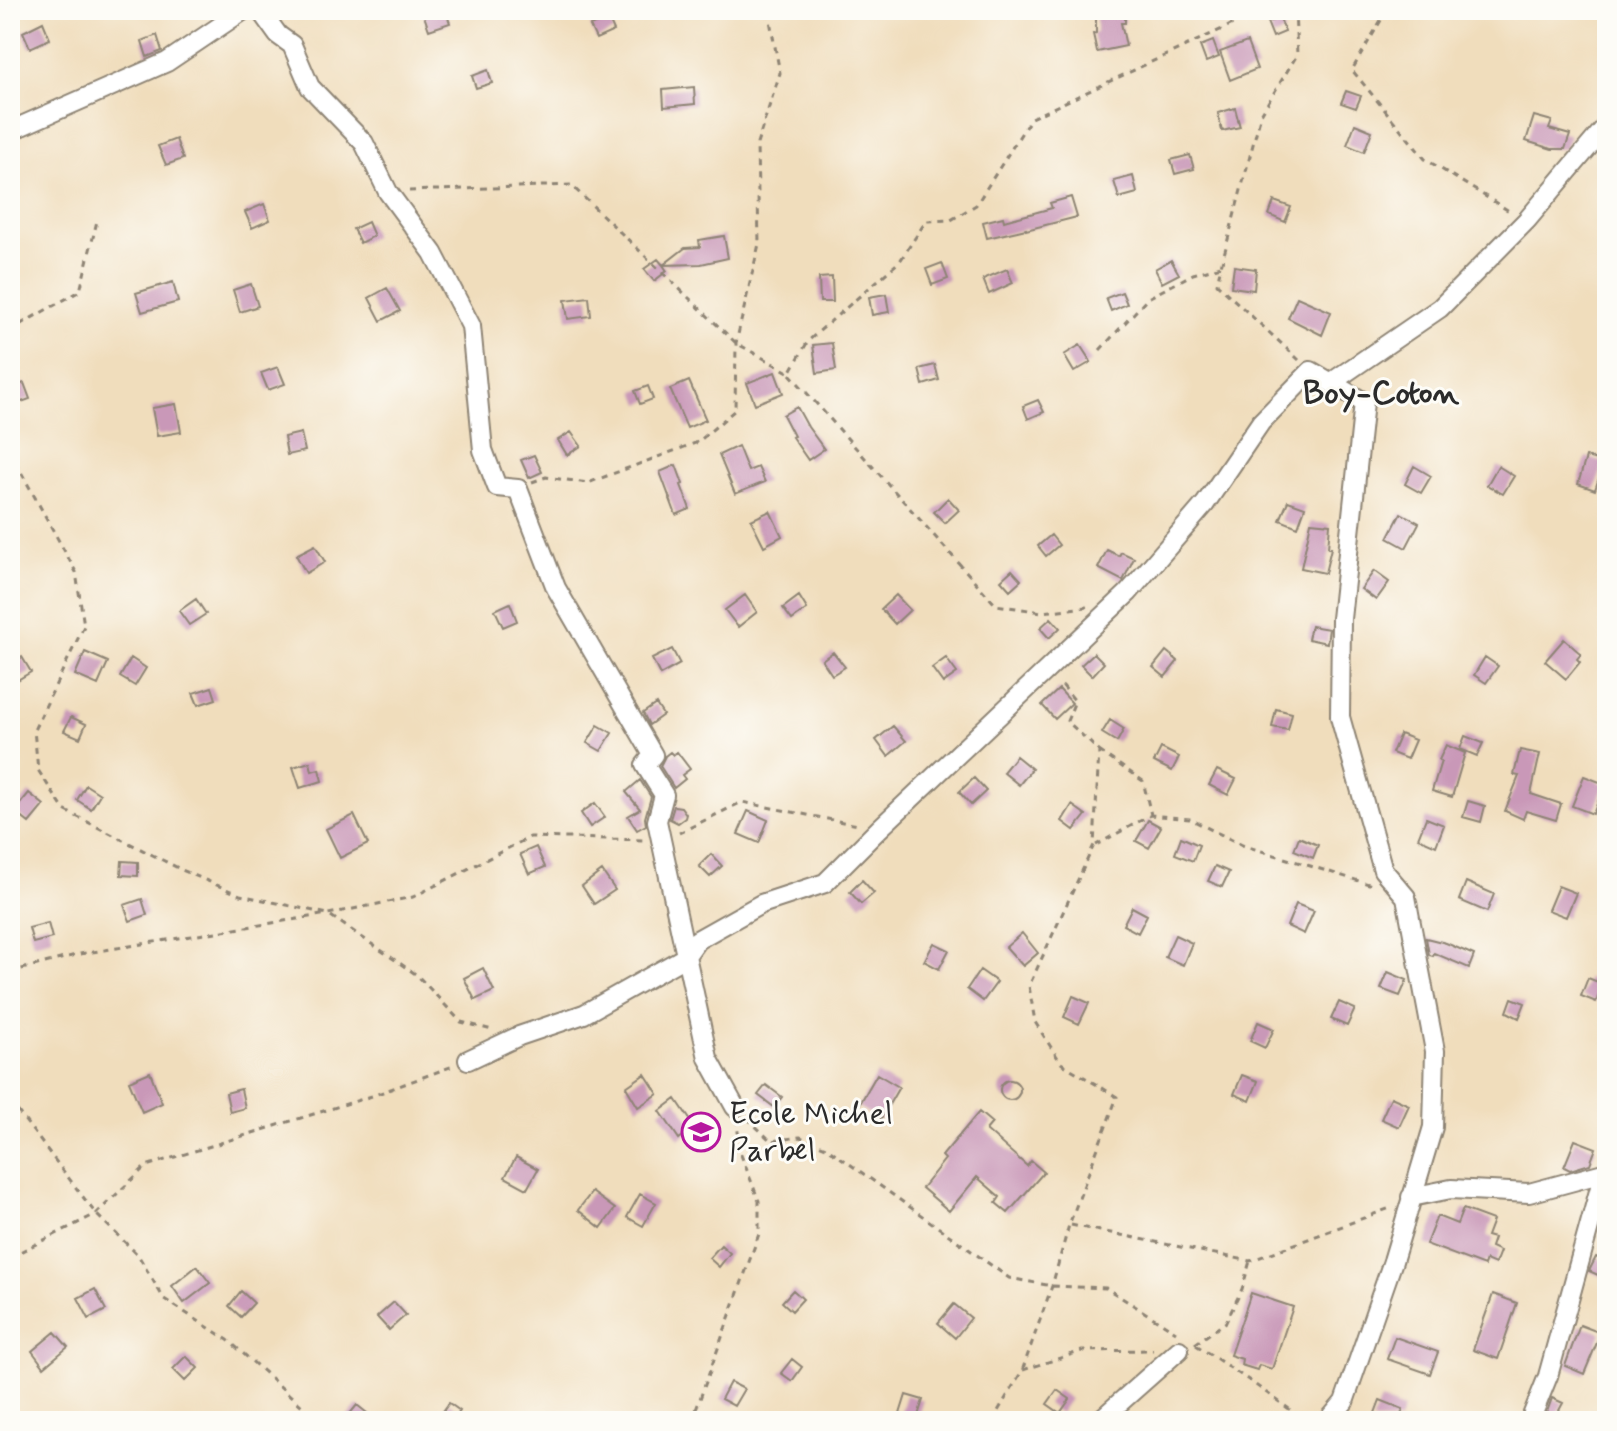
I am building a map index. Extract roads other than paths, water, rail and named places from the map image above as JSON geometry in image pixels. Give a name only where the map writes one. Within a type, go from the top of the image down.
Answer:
[{"type":"street","points":[[10,131],[167,62],[244,10]]},
{"type":"street","points":[[260,10],[278,35],[292,45],[310,87],[364,143],[388,192],[433,253],[471,326],[483,450],[497,487],[518,489],[556,588],[653,755],[645,765],[664,795],[657,821],[708,1058],[735,1107]]},
{"type":"street","points":[[1332,382],[1440,308],[1527,220],[1607,125]]},
{"type":"street","points":[[468,1060],[519,1036],[584,1014],[685,957],[697,940],[761,904],[825,883],[1138,582],[1205,504],[1261,422],[1311,371],[1364,402],[1341,619],[1340,717],[1383,870],[1406,897],[1435,1051],[1433,1127],[1393,1261],[1344,1402],[1328,1421]]},
{"type":"street","points":[[1411,1197],[1451,1189],[1529,1193],[1606,1172]]},
{"type":"street","points":[[1530,1421],[1548,1376],[1606,1172]]},
{"type":"street","points":[[1099,1421],[1186,1344]]},
{"type":"place","name":"Ecole Michel Parbel","points":[[701,1132]]},
{"type":"district","name":"Boy-Coton","points":[[1381,393]]}]
